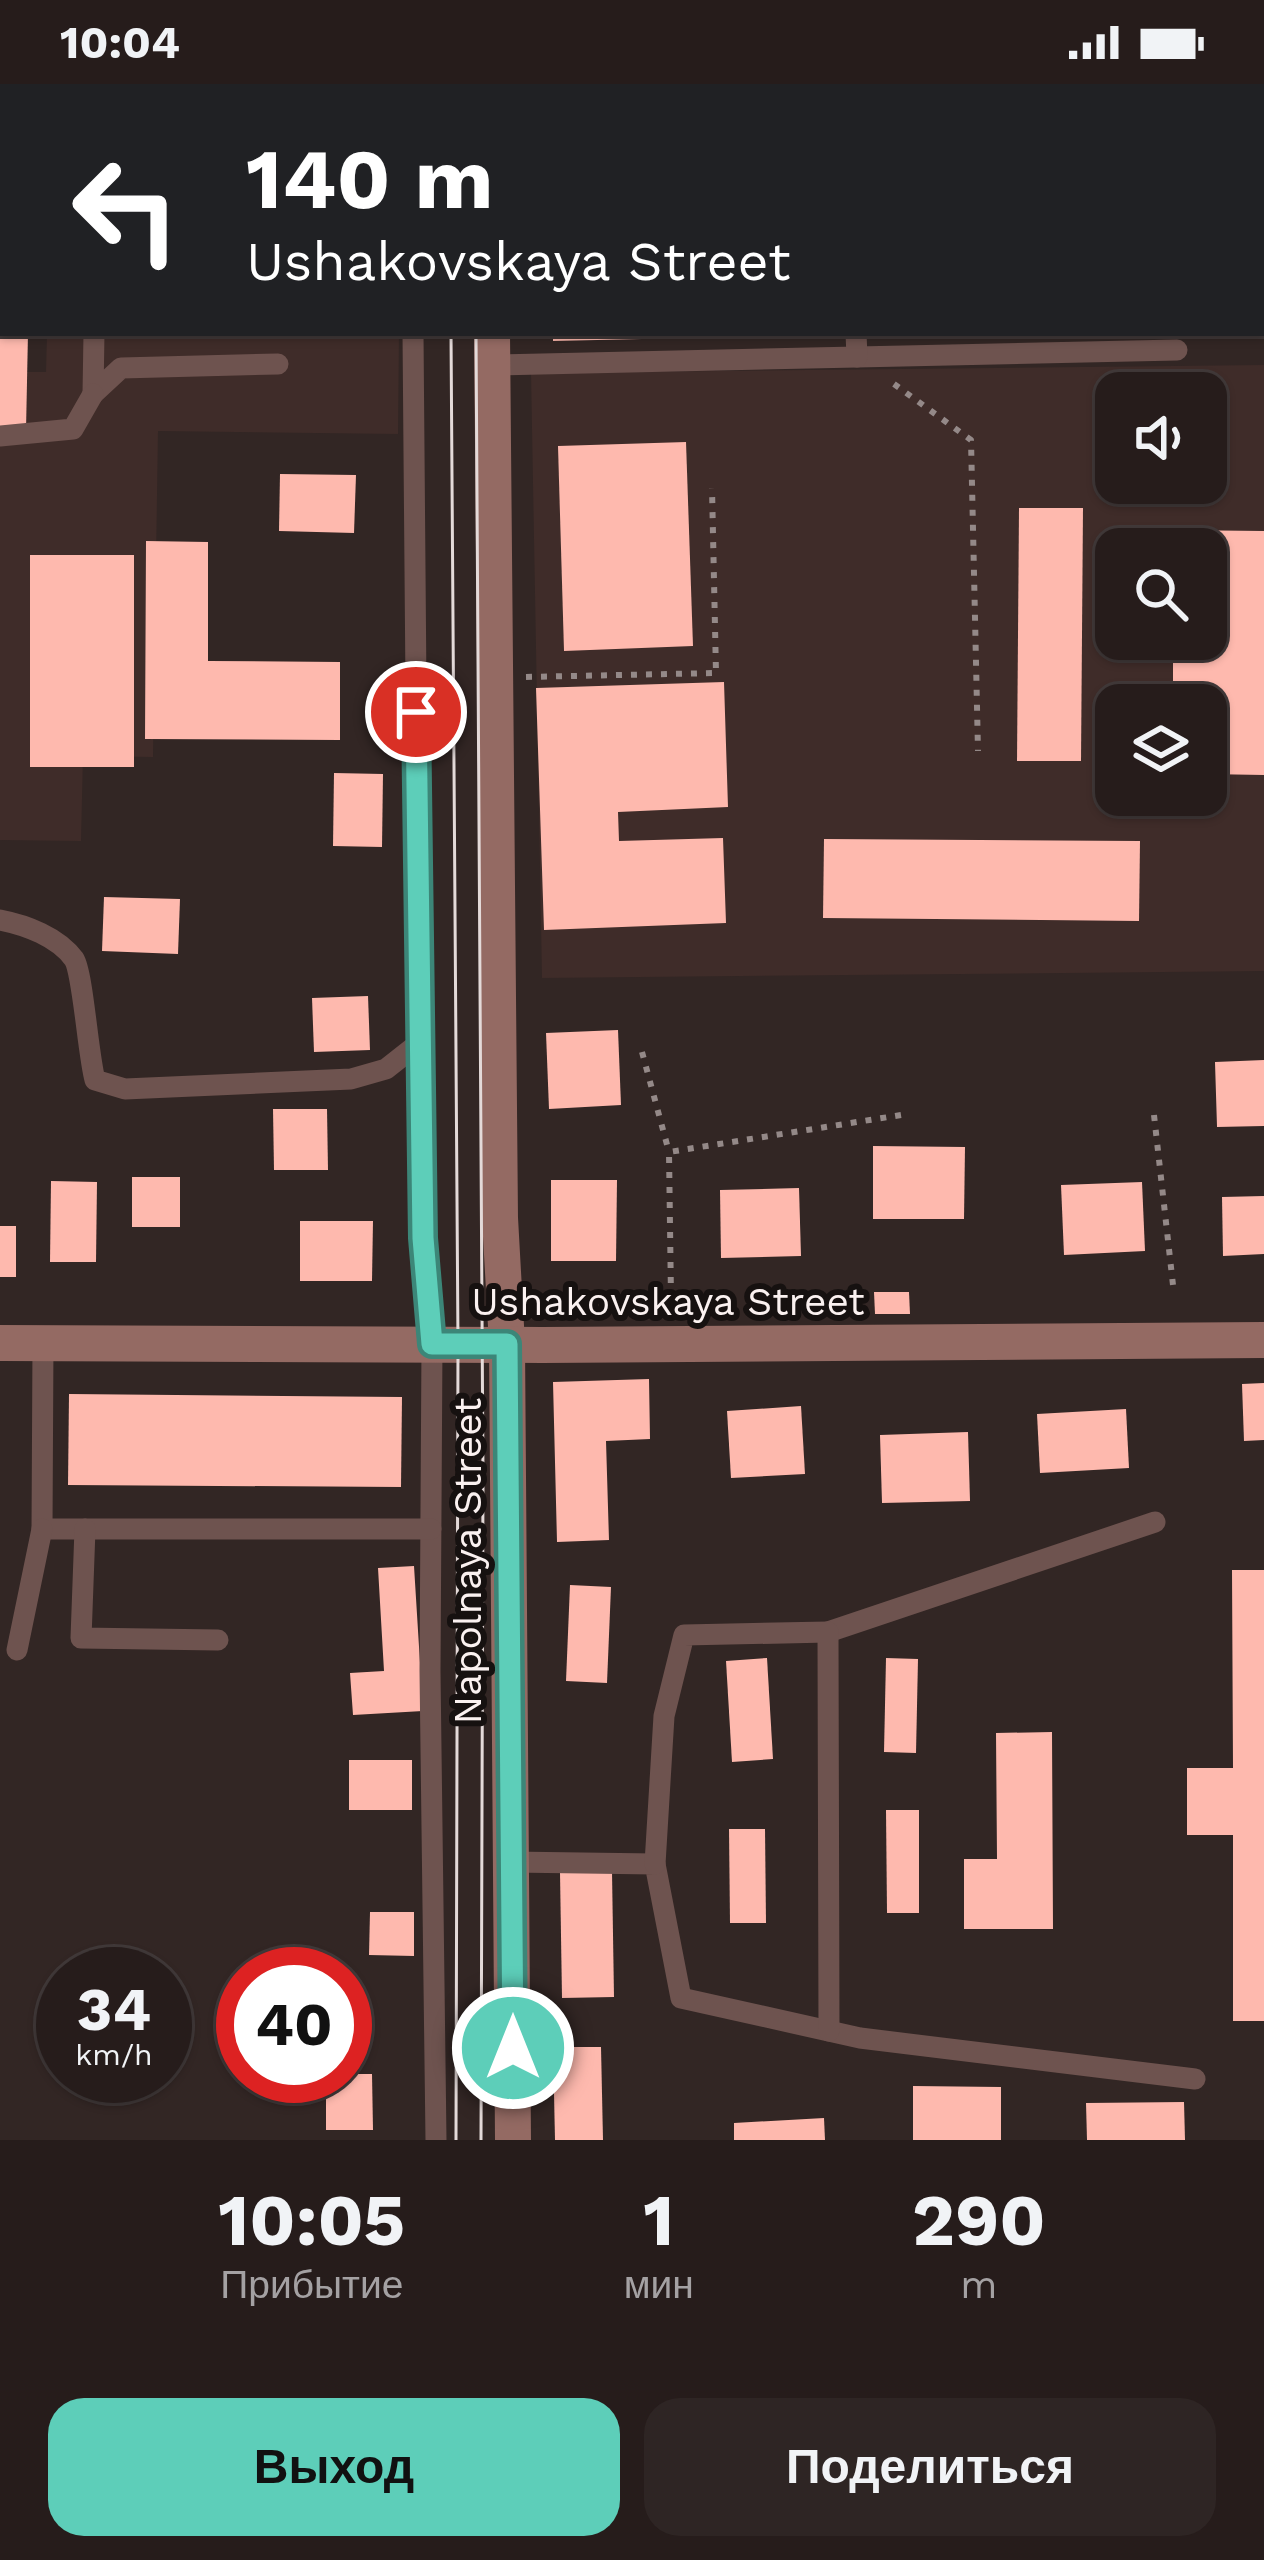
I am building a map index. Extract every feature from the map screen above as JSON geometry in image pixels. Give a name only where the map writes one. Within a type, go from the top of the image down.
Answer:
[{"type":"street","name":"Napolnaya Street","points":[[492,349],[513,2140]]},
{"type":"street","name":"Ushakovskaya Street","points":[[0,1343],[1264,1340]]},
{"type":"lane","points":[[93,394],[94,336]]},
{"type":"lane","points":[[413,336],[419,1043],[423,1238],[432,1344],[430,1671],[436,2140]]},
{"type":"lane","points":[[856,336],[857,357]]},
{"type":"lane","points":[[492,349],[857,357],[1177,350]]},
{"type":"lane","points":[[0,436],[73,429],[93,394],[121,368],[278,364]]},
{"type":"lane","points":[[0,920],[18,923],[56,942],[77,962],[95,1080],[125,1089],[351,1079],[386,1069],[419,1043]]},
{"type":"lane","points":[[17,1650],[42,1529],[43,1342]]},
{"type":"lane","points":[[1155,1522],[828,1631],[684,1635],[664,1716],[655,1864],[681,1998],[860,2038],[1195,2079]]},
{"type":"lane","points":[[42,1529],[431,1529]]},
{"type":"lane","points":[[85,1529],[81,1638],[218,1640]]},
{"type":"lane","points":[[828,1631],[830,2031]]},
{"type":"lane","points":[[512,1862],[655,1864]]},
{"type":"path","points":[[857,357],[971,440],[978,751]]},
{"type":"path","points":[[516,677],[716,674],[712,488]]},
{"type":"path","points":[[642,1052],[669,1152],[671,1298]]},
{"type":"path","points":[[669,1152],[901,1115]]},
{"type":"path","points":[[1154,1115],[1173,1285]]},
{"type":"shaded area","points":[[47,336],[399,336],[398,434],[158,431],[153,757],[83,756],[81,841],[0,840],[0,372],[46,372]]},
{"type":"shaded area","points":[[1264,365],[1264,971],[542,978],[531,373]]},
{"type":"building","points":[[0,336],[28,336],[26,430],[0,429]]},
{"type":"building","points":[[553,336],[730,336],[730,337],[553,341]]},
{"type":"building","points":[[686,442],[693,646],[564,651],[558,446]]},
{"type":"building","points":[[280,474],[356,475],[354,533],[279,531]]},
{"type":"building","points":[[1019,508],[1083,508],[1081,761],[1017,761]]},
{"type":"building","points":[[1227,531],[1264,531],[1264,775],[1227,774],[1227,684],[1173,684],[1173,660],[1227,660]]},
{"type":"building","points":[[146,541],[208,542],[208,661],[340,662],[340,740],[145,739]]},
{"type":"building","points":[[30,555],[134,555],[134,767],[30,767]]},
{"type":"building","points":[[724,682],[728,807],[618,812],[619,841],[723,838],[726,923],[544,930],[536,688]]},
{"type":"building","points":[[334,773],[383,774],[382,847],[333,846]]},
{"type":"building","points":[[824,839],[1140,841],[1139,921],[823,918]]},
{"type":"building","points":[[104,897],[180,899],[178,954],[102,951]]},
{"type":"building","points":[[368,996],[370,1050],[314,1052],[312,998]]},
{"type":"building","points":[[618,1030],[621,1105],[549,1109],[546,1033]]},
{"type":"building","points":[[1264,1060],[1264,1126],[1217,1127],[1215,1062]]},
{"type":"building","points":[[273,1109],[327,1109],[328,1170],[274,1170]]},
{"type":"building","points":[[873,1146],[965,1147],[964,1219],[873,1219]]},
{"type":"building","points":[[132,1177],[180,1177],[180,1227],[132,1227]]},
{"type":"building","points":[[551,1180],[617,1180],[616,1261],[551,1261]]},
{"type":"building","points":[[51,1181],[97,1182],[96,1262],[50,1262]]},
{"type":"building","points":[[1142,1182],[1145,1251],[1064,1255],[1061,1185]]},
{"type":"building","points":[[799,1188],[801,1256],[721,1258],[720,1190]]},
{"type":"building","points":[[1264,1196],[1264,1254],[1223,1256],[1222,1197]]},
{"type":"building","points":[[300,1221],[373,1221],[372,1281],[300,1281]]},
{"type":"building","points":[[0,1226],[16,1226],[16,1277],[0,1277]]},
{"type":"building","points":[[874,1292],[909,1292],[910,1314],[875,1314]]},
{"type":"building","points":[[649,1379],[650,1439],[606,1441],[609,1540],[557,1542],[553,1382]]},
{"type":"building","points":[[1264,1383],[1264,1440],[1244,1441],[1242,1384]]},
{"type":"building","points":[[69,1394],[402,1397],[401,1487],[68,1485]]},
{"type":"building","points":[[801,1406],[805,1474],[731,1478],[727,1411]]},
{"type":"building","points":[[1126,1409],[1129,1468],[1040,1473],[1037,1414]]},
{"type":"building","points":[[968,1432],[970,1501],[882,1503],[880,1435]]},
{"type":"building","points":[[414,1566],[423,1711],[353,1715],[350,1673],[384,1671],[378,1568]]},
{"type":"building","points":[[1232,1570],[1264,1570],[1264,2021],[1233,2021],[1233,1835],[1187,1835],[1187,1768],[1233,1768]]},
{"type":"building","points":[[570,1585],[611,1587],[607,1683],[566,1681]]},
{"type":"building","points":[[767,1658],[773,1759],[732,1762],[726,1661]]},
{"type":"building","points":[[886,1658],[918,1659],[916,1753],[884,1752]]},
{"type":"building","points":[[1052,1732],[1053,1929],[964,1929],[964,1859],[997,1859],[996,1733]]},
{"type":"building","points":[[349,1760],[412,1760],[412,1810],[349,1810]]},
{"type":"building","points":[[886,1810],[919,1810],[919,1913],[887,1913]]},
{"type":"building","points":[[729,1829],[765,1829],[766,1923],[730,1923]]},
{"type":"building","points":[[612,1872],[614,1997],[562,1998],[560,1873]]},
{"type":"building","points":[[370,1912],[414,1912],[414,1956],[372,1955]]},
{"type":"building","points":[[553,2047],[601,2047],[603,2140],[555,2140]]},
{"type":"building","points":[[372,2074],[373,2130],[326,2130],[326,2103],[372,2103]]},
{"type":"building","points":[[913,2086],[1001,2087],[1001,2140],[913,2140]]},
{"type":"building","points":[[1184,2102],[1185,2140],[1087,2140],[1086,2103]]},
{"type":"building","points":[[824,2118],[825,2140],[734,2140],[734,2123]]},
{"type":"tram line","points":[[451,336],[458,1344],[456,2140]]},
{"type":"tram line","points":[[476,336],[483,1475],[481,2140]]},
{"type":"route","points":[[416,712],[423,1238],[432,1344],[507,1344],[513,2048]]}]
